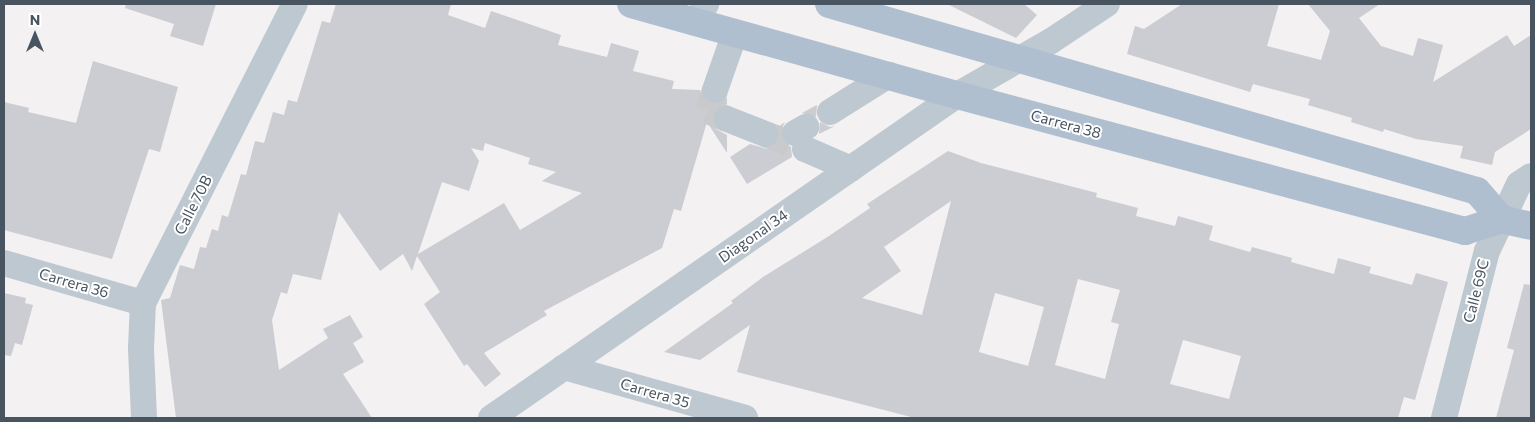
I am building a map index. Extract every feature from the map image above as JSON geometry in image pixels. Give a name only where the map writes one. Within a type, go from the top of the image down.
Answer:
[{"type":"main road","name":"Carrera 38","points":[[630,4],[701,13],[735,33],[957,95],[1466,231],[1501,218]]},
{"type":"main road","points":[[828,4],[1477,191],[1501,218],[1531,226]]},
{"type":"street","name":"Calle 70B","points":[[144,418],[141,348],[144,303],[295,4]]},
{"type":"street","name":"Diagonal 34","points":[[491,418],[957,95],[1107,4]]},
{"type":"street","points":[[715,90],[735,33]]},
{"type":"street","points":[[830,112],[889,75]]},
{"type":"street","points":[[727,119],[765,134]]},
{"type":"street","points":[[802,136],[851,169]]},
{"type":"street","name":"Calle 69C","points":[[1444,418],[1487,250],[1519,184],[1531,176]]},
{"type":"street","name":"Carrera 36","points":[[4,263],[144,303]]},
{"type":"street","name":"Carrera 35","points":[[564,368],[745,418]]},
{"type":"building","points":[[126,4],[216,4],[203,46],[170,36],[174,24],[125,8]]},
{"type":"building","points":[[336,4],[451,4],[448,15],[485,28],[491,11],[561,35],[558,45],[607,57],[611,43],[639,51],[633,71],[674,81],[672,89],[700,90],[703,99],[711,104],[718,105],[727,98],[727,104],[717,108],[712,121],[716,129],[727,135],[727,153],[707,122],[681,211],[674,209],[662,248],[544,311],[547,315],[484,353],[501,374],[485,387],[467,364],[464,366],[424,304],[440,292],[417,256],[412,271],[403,254],[380,271],[339,212],[321,280],[293,274],[287,294],[281,292],[272,320],[279,370],[328,338],[323,329],[350,315],[363,337],[353,343],[364,362],[343,374],[372,418],[176,418],[161,300],[170,298],[180,265],[194,269],[200,247],[206,248],[212,229],[218,231],[222,215],[228,217],[241,174],[246,175],[255,141],[264,143],[273,112],[284,115],[288,100],[297,102],[322,21],[330,23]],"holes":[[[485,143],[530,158],[528,164],[556,172],[542,181],[582,193],[520,230],[504,203],[418,254],[442,182],[469,191],[479,161],[471,148],[483,151]]]},
{"type":"building","points":[[947,4],[1024,4],[1037,15],[1016,38]]},
{"type":"building","points":[[1182,4],[1279,4],[1267,46],[1321,60],[1330,31],[1308,4],[1380,4],[1359,18],[1381,46],[1413,56],[1418,38],[1443,45],[1433,82],[1507,35],[1514,46],[1531,35],[1531,129],[1495,152],[1492,165],[1460,158],[1463,146],[1416,139],[1384,129],[1383,132],[1351,122],[1352,118],[1308,105],[1310,99],[1253,84],[1250,92],[1127,54],[1135,26],[1144,29]]},
{"type":"building","points":[[93,61],[178,87],[160,152],[149,149],[112,259],[4,230],[4,102],[29,108],[28,112],[76,123]]},
{"type":"building","points":[[817,105],[816,117],[802,113]]},
{"type":"building","points":[[785,122],[780,133],[782,141],[791,147],[792,157],[747,184],[730,157],[750,144],[767,149],[774,146],[779,139],[778,127]]},
{"type":"building","points":[[820,122],[830,127],[835,126],[819,134]]},
{"type":"building","points":[[948,151],[981,163],[1097,193],[1096,197],[1138,208],[1136,216],[1175,226],[1178,216],[1213,226],[1209,240],[1250,252],[1252,247],[1292,258],[1291,262],[1334,274],[1338,258],[1371,267],[1369,273],[1412,285],[1416,273],[1448,282],[1415,400],[1404,397],[1398,418],[915,418],[737,372],[750,325],[700,360],[664,352],[733,303],[731,301],[763,277],[870,208],[867,204]],"holes":[[[951,201],[922,315],[862,298],[901,271],[884,247]],[[1078,279],[1120,290],[1111,322],[1119,324],[1105,379],[1055,365]],[[995,293],[1044,307],[1028,366],[979,352]],[[1183,340],[1241,356],[1229,399],[1170,384]]]},
{"type":"building","points":[[1524,284],[1531,285],[1531,418],[1496,418],[1514,350],[1507,348]]},
{"type":"building","points":[[4,293],[26,298],[25,303],[33,305],[22,345],[15,343],[11,356],[4,355]]},
{"type":"tunnel","points":[[715,90],[708,111],[727,119]]},
{"type":"tunnel","points":[[765,134],[805,149]]}]
